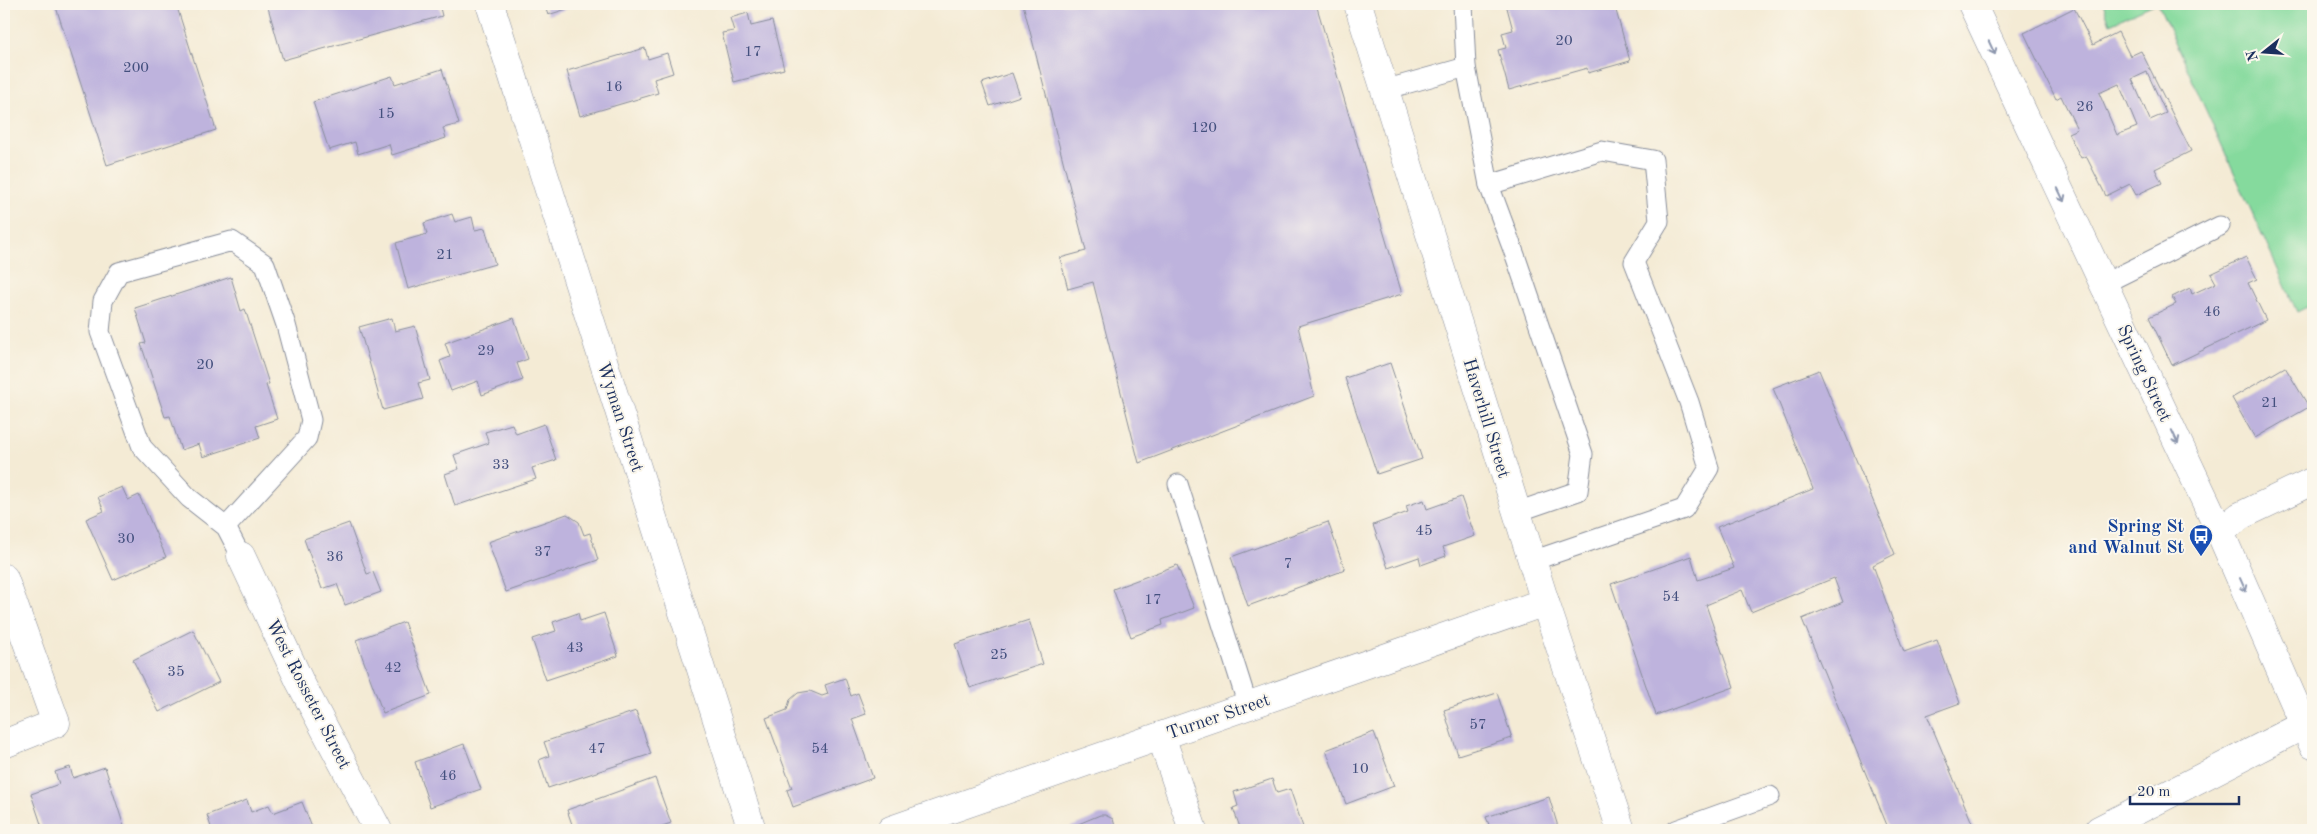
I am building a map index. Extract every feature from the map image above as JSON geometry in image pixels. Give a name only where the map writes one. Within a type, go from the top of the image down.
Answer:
[{"type":"street","name":"Wyman Street","points":[[490,4],[752,830]]},
{"type":"street","name":"Haverhill Street","points":[[1358,4],[1545,602],[1620,830]]},
{"type":"street","name":"Spring Street","points":[[1972,4],[2220,532],[2309,735]]},
{"type":"street","points":[[2220,532],[2240,516],[2313,481]]},
{"type":"street","name":"West Rosseter Street","points":[[241,556],[300,682],[378,830]]},
{"type":"street","points":[[4,578],[56,723],[4,744]]},
{"type":"street","name":"Turner Street","points":[[891,830],[1545,602]]},
{"type":"street","points":[[2099,830],[2309,735]]},
{"type":"street","points":[[1161,736],[1193,830]]},
{"type":"lane","points":[[1463,4],[1466,67],[1489,185],[1520,267],[1583,454],[1578,491],[1517,512]]},
{"type":"lane","points":[[1384,90],[1466,67]]},
{"type":"lane","points":[[1489,185],[1602,151],[1653,160],[1659,221],[1634,262],[1689,402],[1709,468],[1684,509],[1532,561]]},
{"type":"lane","points":[[2103,284],[2220,226]]},
{"type":"lane","points":[[226,527],[307,438],[312,420],[286,325],[265,264],[232,241],[119,272],[103,301],[100,332],[142,448],[189,498],[226,527],[241,556]]},
{"type":"lane","points":[[1178,484],[1248,706]]},
{"type":"lane","points":[[1676,830],[1770,796]]},
{"type":"green space","points":[[2103,4],[2154,4],[2110,24]]},
{"type":"green space","points":[[2158,4],[2313,4],[2313,304],[2297,312]]},
{"type":"building","points":[[55,4],[176,4],[216,130],[107,165]]},
{"type":"building","points":[[267,4],[439,4],[442,16],[283,60]]},
{"type":"building","points":[[544,4],[582,4],[548,15]]},
{"type":"building","points":[[1023,4],[1316,4],[1402,294],[1298,326],[1314,396],[1139,463],[1093,282],[1068,289],[1060,258],[1086,251]]},
{"type":"building","points":[[1506,4],[1609,4],[1610,8],[1615,7],[1630,61],[1588,73],[1587,68],[1509,90],[1498,50],[1506,48],[1502,33],[1513,30]]},
{"type":"building","points":[[2074,8],[2093,45],[2118,32],[2130,56],[2141,51],[2191,151],[2155,169],[2162,183],[2136,195],[2130,184],[2106,196],[2086,156],[2081,158],[2068,133],[2077,129],[2061,96],[2056,99],[2024,33]],"holes":[[[2147,72],[2166,113],[2150,120],[2132,79]],[[2119,84],[2137,127],[2117,135],[2099,93]]]},
{"type":"building","points":[[748,13],[751,26],[772,21],[784,69],[734,82],[722,33],[734,31],[730,18]]},
{"type":"building","points":[[645,48],[648,59],[667,53],[673,73],[654,79],[658,93],[580,116],[567,71]]},
{"type":"building","points":[[442,69],[459,124],[443,128],[446,138],[392,155],[389,144],[358,154],[355,142],[329,150],[313,102],[392,76],[395,84]]},
{"type":"building","points":[[1012,73],[1020,96],[990,106],[982,83]]},
{"type":"building","points":[[452,214],[455,222],[472,217],[475,230],[485,228],[495,264],[408,289],[396,243],[427,234],[424,223]]},
{"type":"building","points":[[2246,257],[2257,279],[2248,283],[2266,320],[2172,365],[2149,317],[2176,304],[2172,297],[2190,288],[2192,294],[2216,283],[2211,274]]},
{"type":"building","points":[[231,277],[241,311],[245,309],[269,384],[266,385],[277,419],[256,426],[260,438],[203,457],[199,444],[181,450],[170,416],[165,417],[141,344],[146,343],[135,308]]},
{"type":"building","points":[[392,318],[395,331],[415,326],[430,380],[418,383],[423,399],[383,410],[359,327]]},
{"type":"building","points":[[514,318],[528,359],[517,363],[523,380],[482,395],[478,381],[451,391],[440,361],[450,357],[445,343]]},
{"type":"building","points":[[1390,363],[1422,459],[1377,474],[1345,378]]},
{"type":"building","points":[[2285,367],[2309,407],[2255,438],[2232,398]]},
{"type":"building","points":[[1819,370],[1895,554],[1873,565],[1904,652],[1937,640],[1960,703],[1927,715],[1975,830],[1889,830],[1802,619],[1843,602],[1834,578],[1751,612],[1742,590],[1706,605],[1734,687],[1656,715],[1611,584],[1691,556],[1698,580],[1734,568],[1717,527],[1813,489],[1773,388]]},
{"type":"building","points":[[512,424],[516,434],[544,424],[556,460],[532,468],[536,479],[455,506],[445,474],[459,469],[454,455],[489,443],[485,432]]},
{"type":"building","points":[[122,487],[128,500],[139,495],[166,557],[113,580],[86,519],[104,511],[98,497]]},
{"type":"building","points":[[1461,497],[1475,536],[1443,547],[1446,556],[1421,565],[1419,557],[1388,568],[1373,525],[1408,512],[1406,506],[1424,500],[1427,509]]},
{"type":"building","points":[[567,514],[579,522],[584,535],[590,533],[598,560],[506,592],[488,542]]},
{"type":"building","points":[[1328,522],[1345,570],[1248,606],[1231,557]]},
{"type":"building","points":[[349,523],[367,574],[373,572],[381,592],[345,605],[337,584],[322,589],[304,539]]},
{"type":"building","points":[[1177,565],[1194,608],[1162,620],[1163,625],[1131,637],[1113,589]]},
{"type":"building","points":[[578,613],[580,621],[604,613],[618,656],[546,680],[532,639],[556,631],[553,622]]},
{"type":"building","points":[[1029,620],[1043,664],[970,688],[955,644]]},
{"type":"building","points":[[404,622],[431,695],[383,713],[356,640]]},
{"type":"building","points":[[193,630],[219,682],[159,712],[133,660]]},
{"type":"building","points":[[845,678],[851,696],[858,693],[866,714],[852,719],[873,778],[793,807],[787,790],[792,788],[766,718],[787,710],[790,700],[798,693],[810,691],[822,696],[828,694],[825,685]]},
{"type":"building","points":[[1497,693],[1512,738],[1458,755],[1444,710]]},
{"type":"building","points":[[636,711],[651,754],[548,788],[539,760],[549,756],[544,742]]},
{"type":"building","points":[[1374,732],[1394,786],[1346,804],[1326,750]]},
{"type":"building","points":[[464,744],[481,789],[430,807],[415,762]]},
{"type":"building","points":[[70,767],[73,778],[105,767],[125,830],[43,830],[31,794],[59,784],[55,772]]},
{"type":"building","points":[[655,778],[671,823],[651,830],[574,830],[567,810]]},
{"type":"building","points":[[1272,779],[1277,793],[1290,789],[1304,830],[1241,830],[1233,808],[1238,806],[1234,792]]},
{"type":"building","points":[[1549,797],[1559,830],[1491,830],[1486,817]]},
{"type":"building","points":[[247,800],[251,812],[269,805],[273,813],[302,802],[313,830],[212,830],[207,815]]},
{"type":"building","points":[[1100,815],[1113,819],[1116,830],[1064,830]]},
{"type":"place","name":"Spring St and Walnut St","points":[[2201,557]]}]
